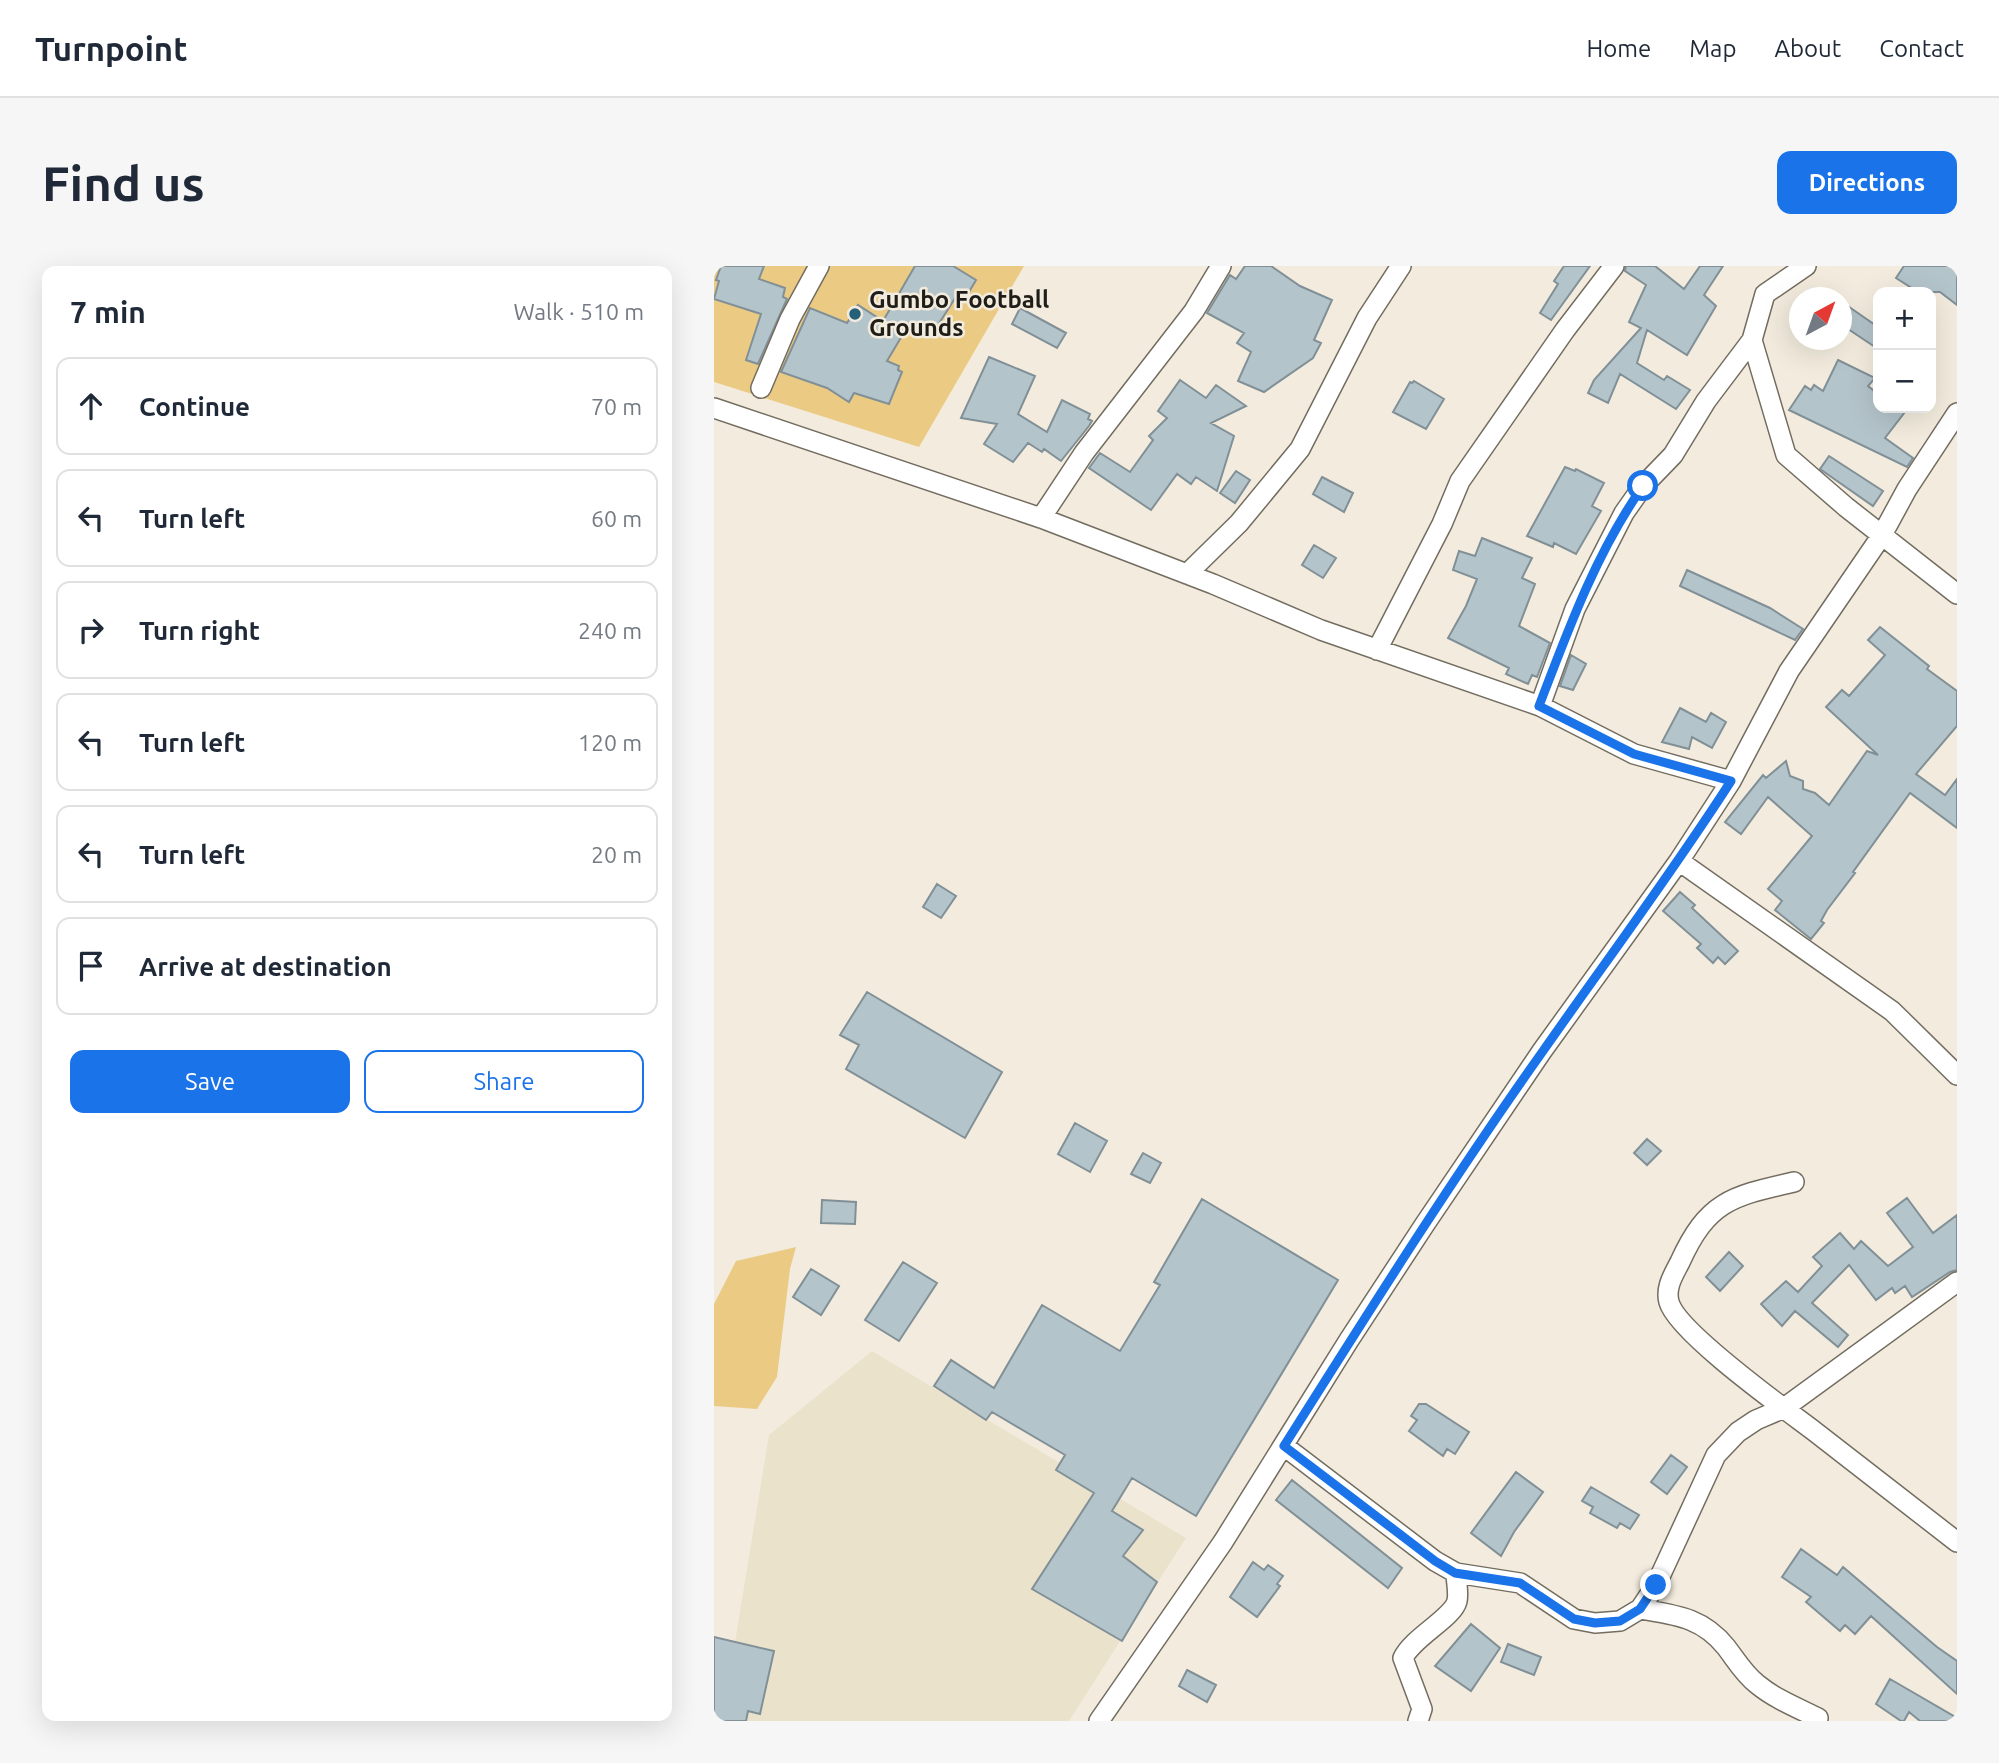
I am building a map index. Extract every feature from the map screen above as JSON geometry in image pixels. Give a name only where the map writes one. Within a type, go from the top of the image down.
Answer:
[{"type":"street","points":[[761,388],[790,319],[819,266]]},
{"type":"street","points":[[1041,518],[1084,453],[1194,311],[1222,266]]},
{"type":"street","points":[[1187,574],[1240,523],[1300,449],[1367,318],[1401,266]]},
{"type":"street","points":[[1377,650],[1442,524],[1460,481],[1614,266]]},
{"type":"street","points":[[1539,706],[1575,609],[1623,513],[1643,486],[1673,455],[1706,401],[1752,340],[1765,294],[1806,266]]},
{"type":"street","points":[[1752,340],[1786,455],[1957,594]]},
{"type":"street","points":[[714,408],[1041,518],[1187,574],[1321,630],[1539,706],[1634,754],[1731,781]]},
{"type":"street","points":[[1099,1721],[1223,1542],[1425,1224],[1542,1051],[1679,861],[1731,781],[1789,671],[1882,535],[1907,489],[1957,413]]},
{"type":"street","points":[[1679,861],[1892,1011],[1957,1075]]},
{"type":"street","points":[[1794,1182],[1743,1194],[1716,1208],[1689,1242],[1669,1285],[1669,1302],[1678,1318],[1740,1376],[1957,1542]]},
{"type":"street","points":[[1284,1446],[1455,1573],[1520,1583],[1574,1619],[1595,1623],[1620,1621],[1640,1609],[1656,1585],[1716,1455],[1738,1432],[1756,1420],[1784,1408],[1957,1282]]},
{"type":"street","points":[[1418,1721],[1422,1709],[1403,1658],[1408,1648],[1452,1611],[1457,1602],[1455,1573]]},
{"type":"street","points":[[1640,1609],[1687,1617],[1696,1622],[1713,1633],[1757,1684],[1818,1718]]},
{"type":"shaded area","name":"Gumbo Football Grounds","points":[[714,266],[1024,266],[919,447],[714,382]]},
{"type":"shaded area","points":[[796,1247],[790,1269],[777,1377],[757,1409],[714,1406],[714,1304],[736,1261]]},
{"type":"shaded area","points":[[872,1351],[1186,1538],[1069,1721],[722,1721],[769,1435]]},
{"type":"building","points":[[721,266],[764,266],[759,279],[785,288],[783,297],[787,299],[758,364],[746,360],[761,314],[714,299]]},
{"type":"building","points":[[915,266],[953,266],[976,280],[966,297],[959,292],[931,336],[909,324],[887,361],[899,366],[898,370],[902,372],[889,404],[854,393],[849,402],[827,388],[781,372],[810,308],[847,323],[858,305],[883,321]]},
{"type":"building","points":[[1245,266],[1271,266],[1300,286],[1332,300],[1314,340],[1321,343],[1313,358],[1264,392],[1238,381],[1251,352],[1237,343],[1244,333],[1207,313],[1230,275],[1236,279]]},
{"type":"building","points":[[1564,266],[1590,266],[1551,320],[1540,313],[1558,284],[1554,281]]},
{"type":"building","points":[[1626,266],[1655,266],[1684,289],[1700,266],[1723,266],[1704,295],[1716,306],[1687,355],[1647,330],[1637,363],[1664,380],[1667,376],[1690,390],[1676,409],[1620,374],[1608,403],[1588,393],[1594,380],[1641,328],[1629,322],[1646,285],[1625,271]]},
{"type":"building","points":[[1904,266],[1957,266],[1957,305],[1940,292],[1936,292],[1936,287],[1910,287],[1896,278]]},
{"type":"building","points":[[1020,308],[1066,333],[1057,348],[1012,324]]},
{"type":"building","points":[[1852,309],[1873,324],[1873,346],[1852,332]]},
{"type":"building","points":[[989,357],[1035,376],[1018,414],[1047,432],[1062,400],[1090,414],[1088,419],[1092,421],[1089,426],[1061,461],[1044,449],[1042,452],[1028,443],[1013,462],[984,444],[997,424],[961,418]]},
{"type":"building","points":[[1838,360],[1873,377],[1868,386],[1873,390],[1873,413],[1904,413],[1885,438],[1913,458],[1907,467],[1789,410],[1805,386],[1811,390],[1814,385],[1823,391]]},
{"type":"building","points":[[1180,380],[1206,398],[1216,385],[1246,406],[1211,423],[1234,436],[1217,491],[1196,477],[1191,484],[1177,474],[1151,510],[1089,468],[1100,453],[1130,472],[1153,440],[1149,436],[1167,418],[1158,411]]},
{"type":"building","points":[[1414,381],[1444,399],[1426,429],[1393,412],[1410,382]]},
{"type":"building","points":[[1829,456],[1883,491],[1873,506],[1820,469]]},
{"type":"building","points":[[1565,467],[1575,471],[1576,469],[1604,483],[1592,506],[1601,511],[1576,554],[1554,543],[1553,547],[1527,536]]},
{"type":"building","points":[[1236,471],[1250,480],[1235,503],[1220,493]]},
{"type":"building","points":[[1322,477],[1353,493],[1344,512],[1313,494]]},
{"type":"building","points":[[1482,538],[1532,558],[1522,578],[1535,584],[1519,626],[1550,643],[1537,677],[1532,675],[1528,684],[1506,674],[1509,668],[1448,638],[1477,579],[1453,570],[1459,551],[1475,556]]},
{"type":"building","points":[[1314,545],[1336,558],[1323,578],[1302,565]]},
{"type":"building","points":[[1687,570],[1770,608],[1803,629],[1795,640],[1680,586]]},
{"type":"building","points":[[1880,627],[1929,666],[1927,669],[1957,691],[1957,726],[1916,774],[1945,795],[1957,779],[1957,828],[1910,793],[1827,910],[1821,921],[1824,923],[1811,939],[1775,910],[1782,901],[1768,889],[1812,836],[1768,797],[1741,834],[1725,822],[1763,775],[1766,778],[1786,761],[1790,776],[1803,781],[1803,789],[1815,793],[1829,805],[1867,751],[1878,755],[1826,707],[1842,690],[1849,696],[1885,655],[1868,640]]},
{"type":"building","points":[[1571,655],[1586,664],[1573,690],[1560,686]]},
{"type":"building","points":[[1680,708],[1706,722],[1711,713],[1726,722],[1712,748],[1692,737],[1689,749],[1662,742]]},
{"type":"building","points":[[937,884],[956,896],[941,918],[923,907]]},
{"type":"building","points":[[1680,892],[1695,905],[1692,908],[1738,951],[1725,964],[1718,957],[1713,963],[1697,948],[1701,944],[1663,911]]},
{"type":"building","points":[[867,992],[1002,1072],[965,1138],[846,1069],[859,1045],[840,1035]]},
{"type":"building","points":[[1075,1123],[1107,1141],[1090,1172],[1058,1154]]},
{"type":"building","points":[[1647,1139],[1661,1151],[1647,1165],[1634,1153]]},
{"type":"building","points":[[1143,1153],[1161,1163],[1150,1183],[1131,1174]]},
{"type":"building","points":[[1907,1198],[1933,1233],[1957,1215],[1957,1270],[1912,1297],[1905,1286],[1895,1293],[1892,1288],[1876,1300],[1849,1265],[1812,1303],[1848,1335],[1838,1347],[1795,1311],[1782,1326],[1761,1304],[1786,1281],[1798,1292],[1822,1266],[1813,1257],[1840,1233],[1854,1249],[1861,1241],[1888,1266],[1913,1247],[1887,1213]]},
{"type":"building","points":[[1202,1199],[1338,1280],[1196,1516],[1132,1478],[1112,1511],[1143,1530],[1123,1556],[1157,1582],[1122,1641],[1032,1589],[1094,1493],[1056,1470],[1065,1455],[992,1412],[986,1420],[934,1386],[951,1360],[994,1388],[1042,1305],[1120,1351],[1160,1285],[1154,1282]]},
{"type":"building","points":[[822,1200],[856,1202],[855,1224],[821,1223]]},
{"type":"building","points":[[1729,1252],[1743,1266],[1720,1291],[1706,1277]]},
{"type":"building","points":[[903,1262],[937,1283],[899,1341],[865,1320]]},
{"type":"building","points":[[811,1269],[839,1286],[821,1315],[793,1297]]},
{"type":"building","points":[[1419,1404],[1426,1404],[1469,1432],[1455,1454],[1447,1449],[1443,1456],[1409,1431],[1417,1420],[1411,1416]]},
{"type":"building","points":[[1671,1455],[1687,1467],[1667,1494],[1651,1482]]},
{"type":"building","points":[[1516,1472],[1543,1492],[1514,1532],[1501,1556],[1471,1533]]},
{"type":"building","points":[[1292,1480],[1402,1568],[1388,1588],[1276,1500]]},
{"type":"building","points":[[1591,1487],[1639,1515],[1630,1529],[1620,1523],[1617,1528],[1590,1513],[1593,1507],[1582,1501]]},
{"type":"building","points":[[1801,1549],[1837,1575],[1843,1567],[1957,1661],[1957,1694],[1871,1616],[1855,1634],[1845,1625],[1840,1631],[1806,1602],[1811,1597],[1782,1577]]},
{"type":"building","points":[[1253,1562],[1264,1570],[1268,1565],[1283,1576],[1277,1584],[1280,1586],[1257,1617],[1230,1597]]},
{"type":"building","points":[[1471,1624],[1500,1648],[1471,1691],[1435,1666]]},
{"type":"building","points":[[714,1637],[774,1651],[760,1714],[748,1711],[746,1721],[714,1721]]},
{"type":"building","points":[[1508,1644],[1541,1657],[1534,1675],[1501,1662]]},
{"type":"building","points":[[1187,1670],[1216,1685],[1207,1702],[1179,1686]]},
{"type":"building","points":[[1890,1679],[1957,1718],[1957,1721],[1920,1721],[1909,1712],[1904,1721],[1901,1721],[1876,1704]]},
{"type":"place","name":"Gumbo Football Grounds","points":[[855,314]]},
{"type":"route","points":[[1643,486],[1623,513],[1575,609],[1539,706],[1634,754],[1731,781],[1679,861],[1542,1051],[1425,1224],[1284,1446],[1363,1508],[1455,1573],[1520,1583],[1574,1619],[1595,1623],[1620,1621],[1640,1609],[1656,1585]]}]
